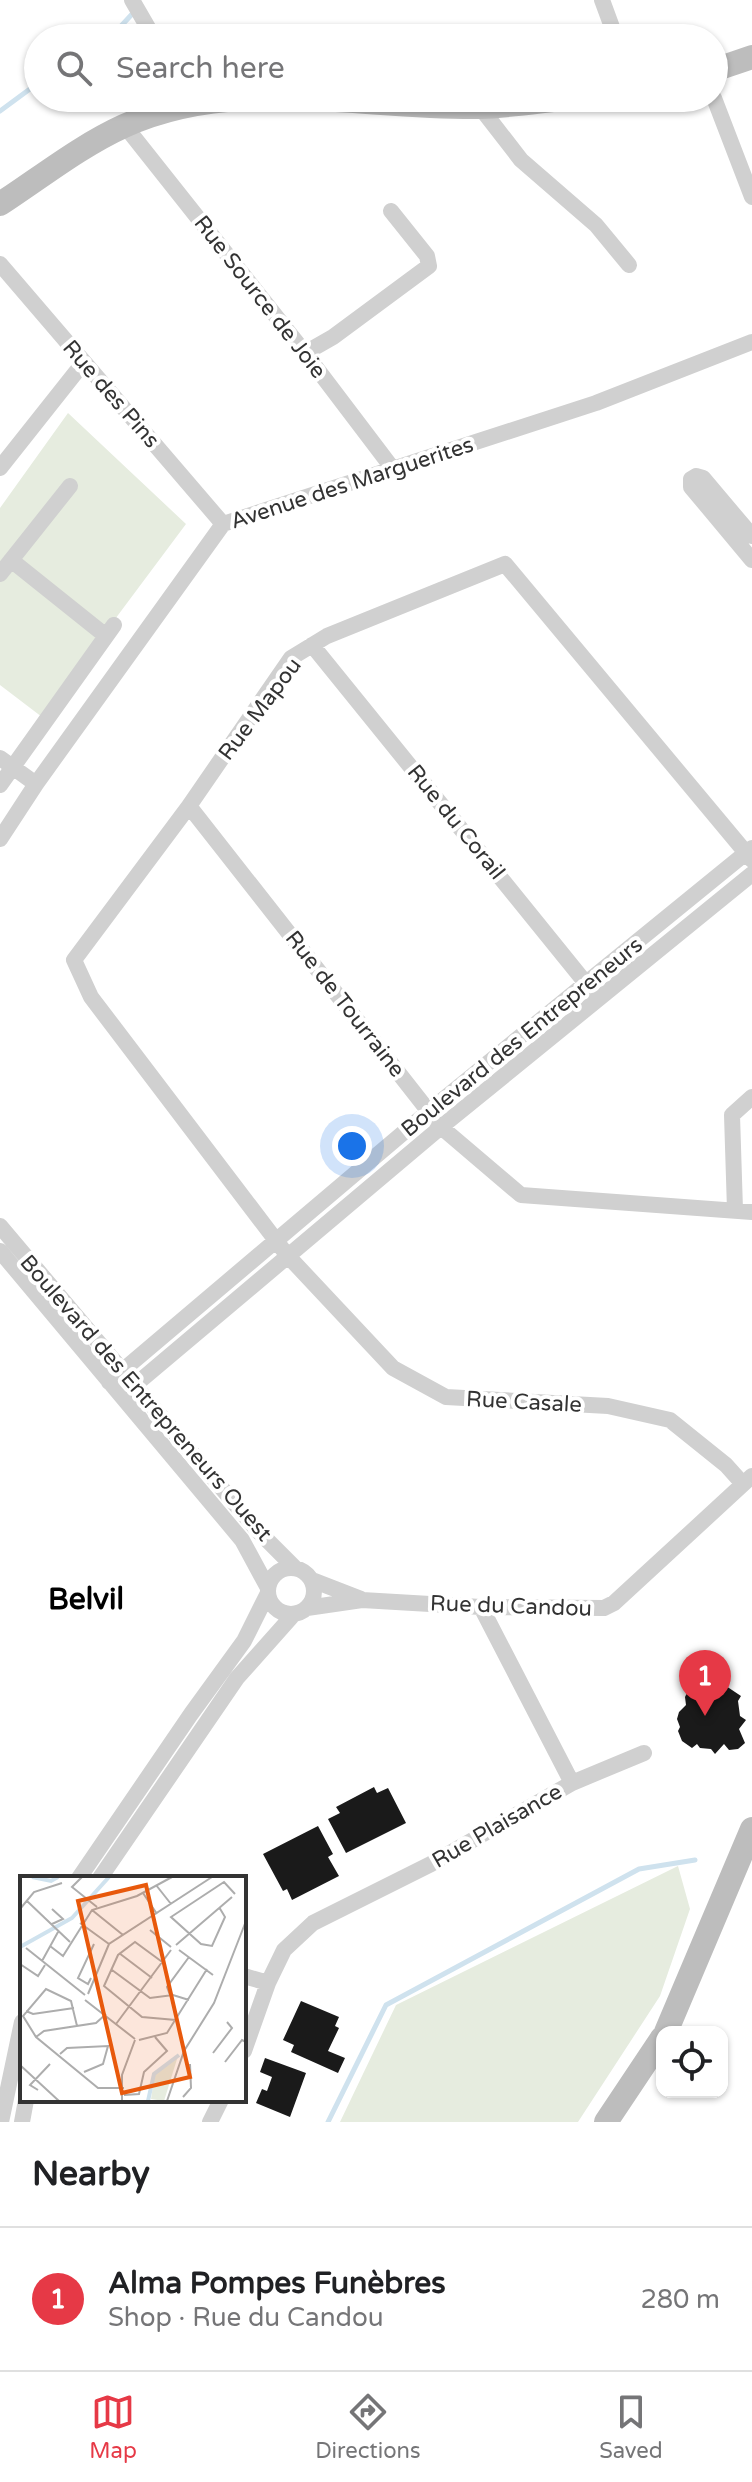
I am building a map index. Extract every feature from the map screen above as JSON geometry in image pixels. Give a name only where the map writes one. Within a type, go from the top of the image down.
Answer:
[{"type":"street","points":[[132,0],[146,24]]},
{"type":"street","points":[[602,0],[611,24]]},
{"type":"street","points":[[728,65],[752,57]]},
{"type":"street","points":[[0,204],[91,144],[162,112]]},
{"type":"street","points":[[484,112],[521,160],[596,225],[629,265]]},
{"type":"street","points":[[719,112],[752,197]]},
{"type":"street","name":"Rue Source de Joie","points":[[125,126],[393,469]]},
{"type":"street","points":[[305,353],[333,337],[429,266],[427,256],[391,211]]},
{"type":"street","name":"Rue des Pins","points":[[0,264],[223,524]]},
{"type":"street","name":"Avenue des Marguerites","points":[[0,839],[223,524],[596,403],[752,342]]},
{"type":"street","points":[[0,468],[84,362]]},
{"type":"street","points":[[752,536],[703,478],[696,476],[691,479],[691,487],[752,560]]},
{"type":"street","points":[[0,574],[70,486]]},
{"type":"street","points":[[0,785],[6,763],[110,630],[11,560]]},
{"type":"street","name":"Rue Mapou","points":[[287,1255],[91,997],[74,960],[189,806],[291,658],[327,636],[505,564],[750,854]]},
{"type":"street","name":"Rue du Corail","points":[[312,645],[599,999]]},
{"type":"street","points":[[6,763],[36,784]]},
{"type":"street","name":"Rue de Tourraine","points":[[189,806],[441,1127],[521,1195],[744,1211]]},
{"type":"street","name":"Boulevard des Entrepreneurs","points":[[116,1376],[429,1111],[750,854]]},
{"type":"street","name":"Boulevard des Entrepreneurs","points":[[128,1391],[441,1127],[752,874]]},
{"type":"street","points":[[744,1211],[732,1115],[752,1097]]},
{"type":"street","name":"Boulevard des Entrepreneurs Ouest","points":[[0,1226],[8,1259],[128,1391],[242,1540],[268,1591]]},
{"type":"street","name":"Rue Casale","points":[[287,1255],[393,1368],[446,1397],[608,1406],[670,1420],[748,1480]]},
{"type":"street","name":"Boulevard des Entrepreneurs Ouest","points":[[128,1391],[295,1568]]},
{"type":"street","name":"Rue du Candou","points":[[300,1611],[362,1600],[594,1609],[614,1603],[748,1480]]},
{"type":"street","points":[[81,1876],[134,1812],[237,1678],[314,1597],[308,1574],[295,1568],[280,1571],[272,1578],[244,1641],[223,1667],[134,1812],[101,1876]]},
{"type":"street","name":"Rue du Candou","points":[[312,1580],[362,1600]]},
{"type":"street","points":[[268,1591],[277,1609],[300,1611]]},
{"type":"street","name":"Rue Plaisance","points":[[246,2045],[268,1983],[284,1950],[313,1923],[431,1864],[572,1783],[481,1607]]},
{"type":"street","points":[[223,1667],[237,1678]]},
{"type":"street","points":[[572,1783],[644,1753]]},
{"type":"street","points":[[669,2026],[752,1829]]},
{"type":"street","points":[[246,1977],[268,1983]]},
{"type":"street","points":[[1,2122],[20,2031]]},
{"type":"street","points":[[606,2122],[656,2047]]},
{"type":"street","points":[[22,2122],[26,2102]]},
{"type":"street","points":[[210,2122],[220,2102]]},
{"type":"shaded area","points":[[68,413],[186,524],[42,717],[0,685],[0,508]]},
{"type":"shaded area","points":[[678,1866],[690,1909],[660,1996],[578,2122],[340,2122],[396,2005]]},
{"type":"building","points":[[723,1684],[741,1696],[738,1701],[740,1716],[746,1720],[739,1729],[745,1743],[738,1749],[729,1750],[724,1744],[715,1754],[711,1749],[700,1748],[697,1744],[692,1748],[682,1741],[678,1731],[677,1719],[686,1705],[685,1697],[687,1693],[697,1695],[706,1685],[720,1688]]},
{"type":"building","points":[[374,1787],[377,1793],[388,1788],[406,1823],[346,1853],[328,1819],[340,1813],[336,1807]]},
{"type":"building","points":[[318,1826],[333,1854],[328,1857],[339,1876],[292,1900],[287,1889],[283,1891],[263,1854]]},
{"type":"building","points":[[301,2001],[339,2017],[335,2026],[339,2028],[328,2051],[345,2058],[338,2073],[291,2052],[294,2045],[283,2040]]},
{"type":"building","points":[[265,2058],[306,2073],[290,2117],[256,2103],[262,2089],[267,2091],[272,2077],[260,2072]]},
{"type":"waterway","points":[[123,24],[134,12]]},
{"type":"waterway","points":[[0,111],[24,93]]},
{"type":"waterway","points":[[328,2122],[386,2005],[639,1869],[695,1860]]},
{"type":"place","name":"Alma Pompes Funèbres","points":[[705,1716]]},
{"type":"district","name":"Belvil","points":[[86,1599]]}]
